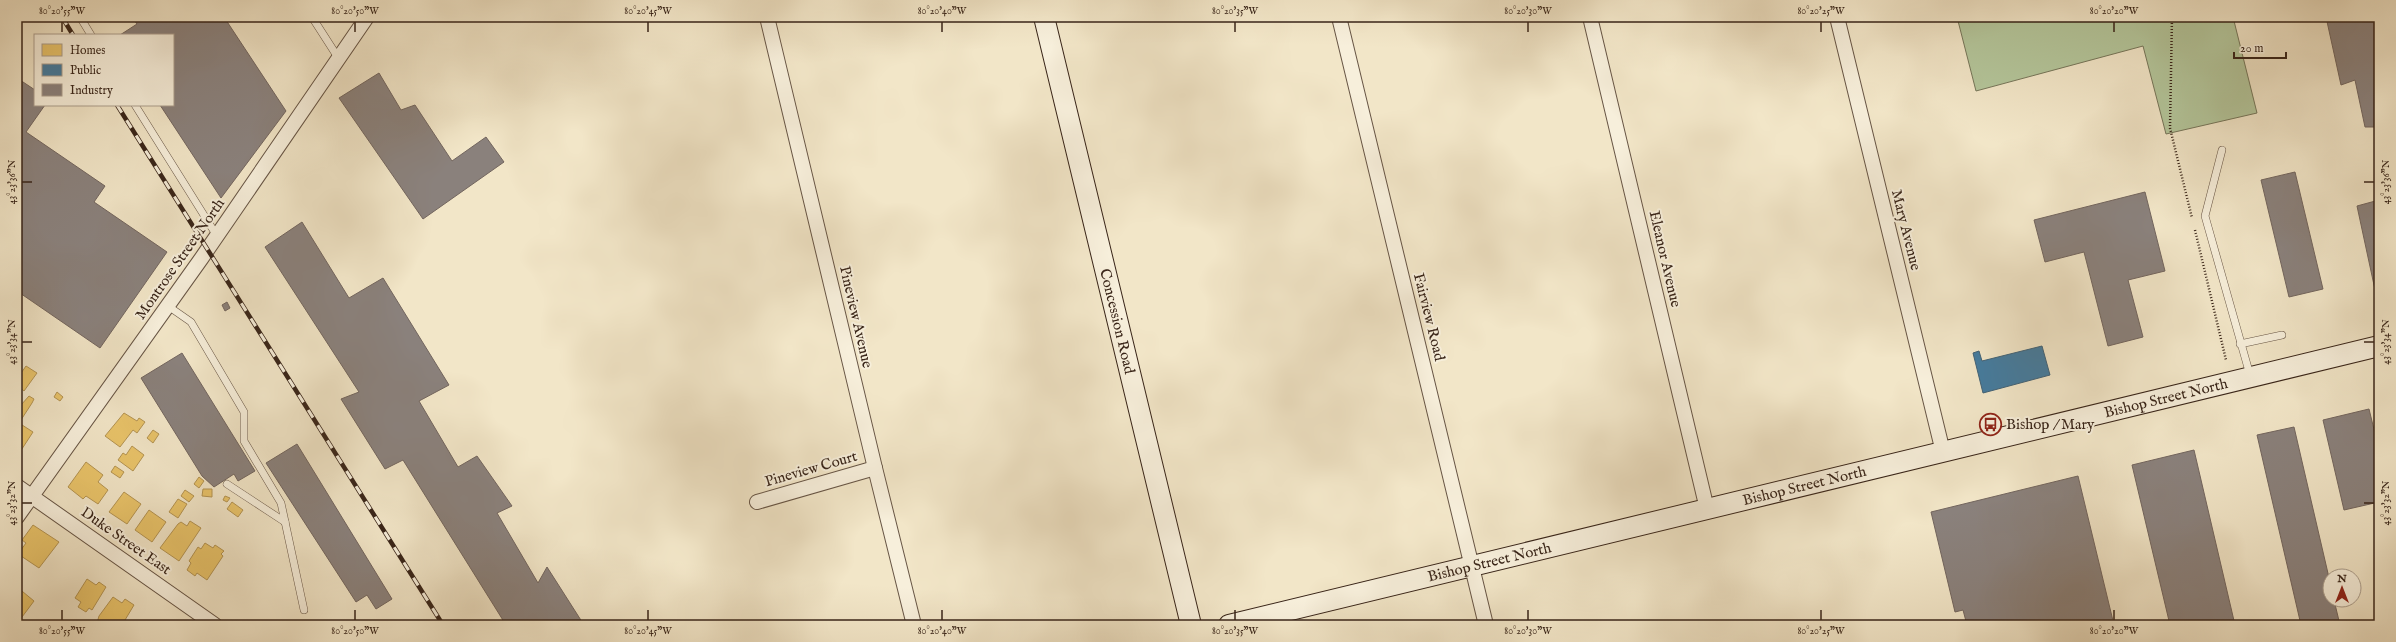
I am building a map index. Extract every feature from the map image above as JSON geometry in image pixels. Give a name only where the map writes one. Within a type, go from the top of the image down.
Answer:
[{"type":"main road","name":"Concession Road","points":[[1044,17],[1191,625]]},
{"type":"main road","name":"Bishop Street North","points":[[1230,625],[1471,565],[2379,346]]},
{"type":"street","name":"Montrose Street North","points":[[17,517],[217,236],[367,17]]},
{"type":"street","name":"Pineview Avenue","points":[[767,17],[914,625]]},
{"type":"street","name":"Fairview Road","points":[[1339,17],[1486,625]]},
{"type":"street","name":"Eleanor Avenue","points":[[1590,17],[1707,509]]},
{"type":"street","name":"Mary Avenue","points":[[1836,17],[1942,452]]},
{"type":"street","name":"Pineview Court","points":[[757,502],[875,468]]},
{"type":"street","name":"Duke Street East","points":[[17,486],[214,625]]},
{"type":"lane","points":[[80,17],[91,34]]},
{"type":"lane","points":[[312,17],[339,59]]},
{"type":"lane","points":[[136,106],[217,236]]},
{"type":"lane","points":[[2222,150],[2205,216],[2240,344],[2251,377]]},
{"type":"lane","points":[[168,306],[191,322],[244,412],[244,441],[281,503],[304,610]]},
{"type":"lane","points":[[2240,344],[2282,335]]},
{"type":"lane","points":[[227,484],[285,522]]},
{"type":"path","points":[[2172,17],[2170,128],[2192,221]]},
{"type":"path","points":[[2194,229],[2226,360]]},
{"type":"green space","points":[[1957,17],[2233,17],[2257,113],[2166,134],[2143,46],[1976,91]]},
{"type":"building: Homes","points":[[26,366],[37,373],[24,391],[17,385],[17,379]]},
{"type":"building: Homes","points":[[57,392],[63,397],[60,401],[54,397]]},
{"type":"building: Homes","points":[[29,396],[34,399],[19,423],[33,432],[18,455],[17,406],[19,403],[21,405]]},
{"type":"building: Homes","points":[[124,413],[137,421],[139,418],[145,422],[137,433],[133,430],[120,447],[105,436]]},
{"type":"building: Homes","points":[[153,430],[159,434],[153,443],[147,438]]},
{"type":"building: Homes","points":[[132,446],[144,455],[133,471],[118,460],[123,453],[126,455]]},
{"type":"building: Homes","points":[[86,462],[103,475],[98,482],[108,490],[98,504],[86,496],[83,499],[68,487]]},
{"type":"building: Homes","points":[[115,466],[124,472],[120,478],[111,472]]},
{"type":"building: Homes","points":[[199,477],[204,481],[199,488],[194,484]]},
{"type":"building: Homes","points":[[203,489],[212,489],[212,497],[202,496]]},
{"type":"building: Homes","points":[[185,490],[194,496],[189,502],[181,496]]},
{"type":"building: Homes","points":[[124,492],[141,504],[127,524],[109,512]]},
{"type":"building: Homes","points":[[225,496],[230,498],[227,502],[223,500]]},
{"type":"building: Homes","points":[[178,499],[187,504],[178,518],[169,512]]},
{"type":"building: Homes","points":[[232,502],[243,510],[238,517],[227,509]]},
{"type":"building: Homes","points":[[149,510],[166,522],[152,542],[135,530]]},
{"type":"building: Homes","points":[[190,521],[201,528],[179,561],[160,548],[178,524],[181,522],[187,526]]},
{"type":"building: Homes","points":[[33,525],[59,542],[39,568],[18,554],[26,543],[22,540]]},
{"type":"building: Homes","points":[[205,543],[213,548],[215,545],[224,551],[221,554],[223,556],[207,580],[197,573],[195,576],[187,570],[191,563],[189,561],[198,547],[201,549]]},
{"type":"building: Homes","points":[[87,579],[96,585],[99,582],[106,587],[92,610],[89,608],[86,612],[78,607],[81,602],[75,598]]},
{"type":"building: Homes","points":[[17,587],[34,601],[19,621],[17,620]]},
{"type":"building: Homes","points":[[113,597],[122,603],[125,599],[134,605],[122,625],[101,625],[97,623],[99,616]]},
{"type":"building: Public","points":[[2042,346],[2050,375],[1983,393],[1973,353],[1979,351],[1982,361]]},
{"type":"building: Industry","points":[[132,17],[224,17],[286,111],[221,198],[161,106],[174,106],[174,34],[122,34],[137,24]]},
{"type":"building: Industry","points":[[2326,17],[2379,17],[2379,140],[2375,127],[2365,127],[2355,80],[2341,85]]},
{"type":"building: Industry","points":[[379,73],[401,110],[415,105],[452,161],[486,137],[504,162],[423,219],[339,98]]},
{"type":"building: Industry","points":[[17,78],[34,89],[34,106],[44,106],[26,132],[105,186],[94,202],[167,252],[100,348],[17,291]]},
{"type":"building: Industry","points":[[2295,172],[2323,289],[2289,297],[2261,180]]},
{"type":"building: Industry","points":[[2145,192],[2165,271],[2128,280],[2143,337],[2108,346],[2084,252],[2045,262],[2034,220]]},
{"type":"building: Industry","points":[[2379,200],[2379,299],[2377,299],[2357,206]]},
{"type":"building: Industry","points":[[302,222],[349,298],[383,278],[449,385],[419,401],[458,467],[477,456],[512,506],[497,513],[538,583],[547,567],[584,625],[506,625],[403,460],[385,469],[341,399],[359,392],[265,247]]},
{"type":"building: Industry","points":[[227,302],[230,308],[225,311],[222,305]]},
{"type":"building: Industry","points":[[182,353],[255,471],[238,481],[234,474],[214,487],[202,476],[141,378]]},
{"type":"building: Industry","points":[[2369,409],[2379,450],[2379,502],[2344,510],[2323,420]]},
{"type":"building: Industry","points":[[2294,427],[2327,568],[2322,568],[2322,608],[2336,608],[2340,625],[2301,625],[2257,435]]},
{"type":"building: Industry","points":[[297,444],[392,599],[376,609],[367,595],[356,602],[266,463]]},
{"type":"building: Industry","points":[[2194,450],[2235,625],[2170,625],[2132,465]]},
{"type":"building: Industry","points":[[2078,476],[2114,625],[1967,625],[1963,610],[1955,612],[1931,512]]},
{"type":"railway","points":[[62,17],[72,34]]},
{"type":"railway","points":[[118,106],[443,625]]},
{"type":"place","name":"Bishop / Mary","points":[[1990,424]]}]
